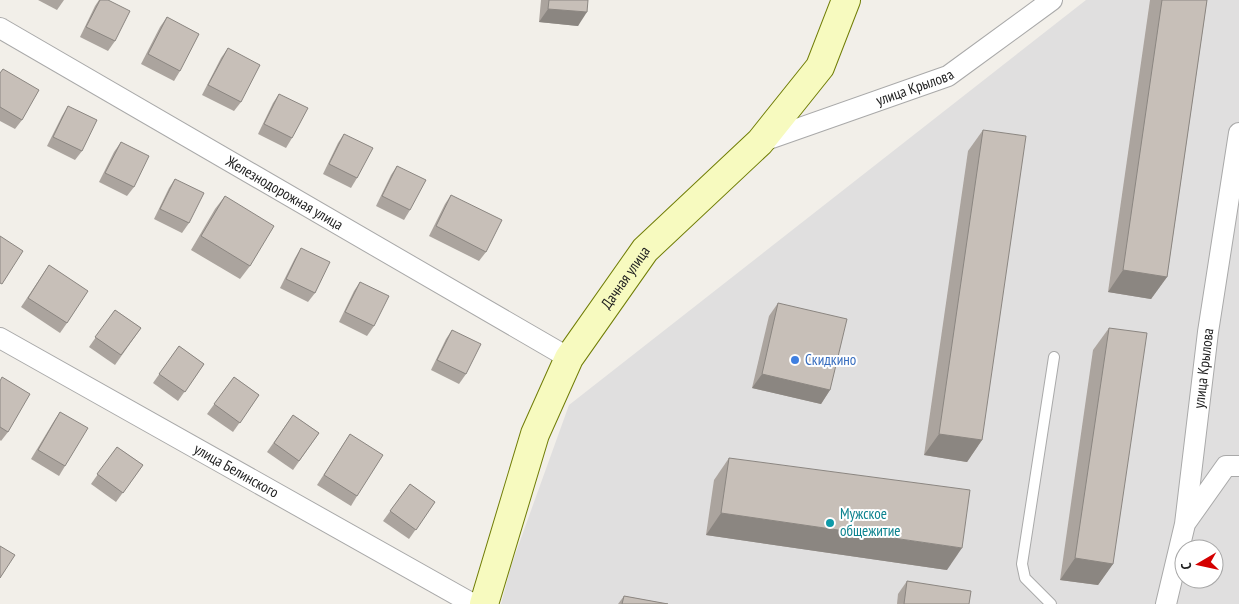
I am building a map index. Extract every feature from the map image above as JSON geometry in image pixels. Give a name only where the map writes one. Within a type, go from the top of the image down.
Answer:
[{"type":"street","name":"Дачная улица","points":[[484,604],[535,434],[569,358],[646,250],[760,142],[820,67],[846,0]]},
{"type":"street","name":"улица Крылова","points":[[760,142],[948,76],[1052,0]]},
{"type":"street","name":"Железнодорожная улица","points":[[0,28],[569,358]]},
{"type":"street","name":"улица Крылова","points":[[1166,604],[1185,524],[1208,332],[1239,133]]},
{"type":"street","name":"улица Белинского","points":[[0,338],[473,604]]},
{"type":"street","points":[[1185,524],[1226,466],[1239,466]]},
{"type":"lane","points":[[1051,604],[1025,578],[1022,564],[1054,357]]},
{"type":"shaded area","points":[[1086,0],[1239,0],[1239,604],[501,604],[511,566],[569,405]]},
{"type":"building","points":[[100,0],[108,0],[130,11],[115,41],[86,27]]},
{"type":"building","points":[[549,0],[588,0],[587,12],[548,9]]},
{"type":"building","points":[[1162,0],[1207,0],[1167,277],[1123,270]]},
{"type":"building","points":[[167,17],[199,34],[180,71],[148,54]]},
{"type":"building","points":[[228,48],[260,65],[241,102],[208,85]]},
{"type":"building","points":[[3,69],[39,90],[22,120],[0,107],[0,73]]},
{"type":"building","points":[[279,94],[308,108],[292,138],[264,124]]},
{"type":"building","points":[[68,106],[97,120],[82,151],[53,137]]},
{"type":"building","points":[[983,130],[1026,136],[982,440],[939,434]]},
{"type":"building","points":[[344,134],[373,148],[357,178],[329,164]]},
{"type":"building","points":[[121,142],[149,156],[134,187],[105,173]]},
{"type":"building","points":[[397,166],[426,180],[410,210],[382,196]]},
{"type":"building","points":[[175,179],[204,193],[189,223],[160,209]]},
{"type":"building","points":[[451,195],[502,220],[486,252],[436,226]]},
{"type":"building","points":[[225,196],[274,226],[250,266],[201,236]]},
{"type":"building","points":[[0,236],[23,251],[2,284],[0,283]]},
{"type":"building","points":[[301,248],[330,262],[315,293],[286,279]]},
{"type":"building","points":[[49,265],[88,291],[67,323],[28,298]]},
{"type":"building","points":[[360,282],[389,296],[374,326],[345,312]]},
{"type":"building","name":"Скидкино","points":[[778,303],[847,319],[830,390],[762,374]]},
{"type":"building","points":[[115,310],[141,328],[121,355],[95,337]]},
{"type":"building","points":[[1109,328],[1147,333],[1113,564],[1075,558]]},
{"type":"building","points":[[452,330],[481,344],[466,374],[437,360]]},
{"type":"building","points":[[179,346],[204,364],[185,392],[159,374]]},
{"type":"building","points":[[2,377],[30,394],[8,432],[0,427],[0,381]]},
{"type":"building","points":[[234,377],[259,395],[240,423],[214,404]]},
{"type":"building","points":[[60,412],[88,428],[65,466],[38,450]]},
{"type":"building","points":[[293,415],[319,433],[299,461],[274,443]]},
{"type":"building","points":[[350,434],[383,455],[357,496],[324,475]]},
{"type":"building","points":[[117,447],[143,465],[123,493],[97,474]]},
{"type":"building","points":[[729,458],[970,490],[962,548],[721,513]]},
{"type":"building","points":[[410,484],[435,502],[416,530],[390,511]]},
{"type":"building","points":[[0,546],[15,555],[0,578]]},
{"type":"building","points":[[907,581],[971,591],[969,604],[904,604]]},
{"type":"building","points":[[624,596],[668,604],[622,604]]},
{"type":"place","name":"Скидкино","points":[[795,360]]},
{"type":"place","name":"Мужское общежитие","points":[[830,523]]}]
